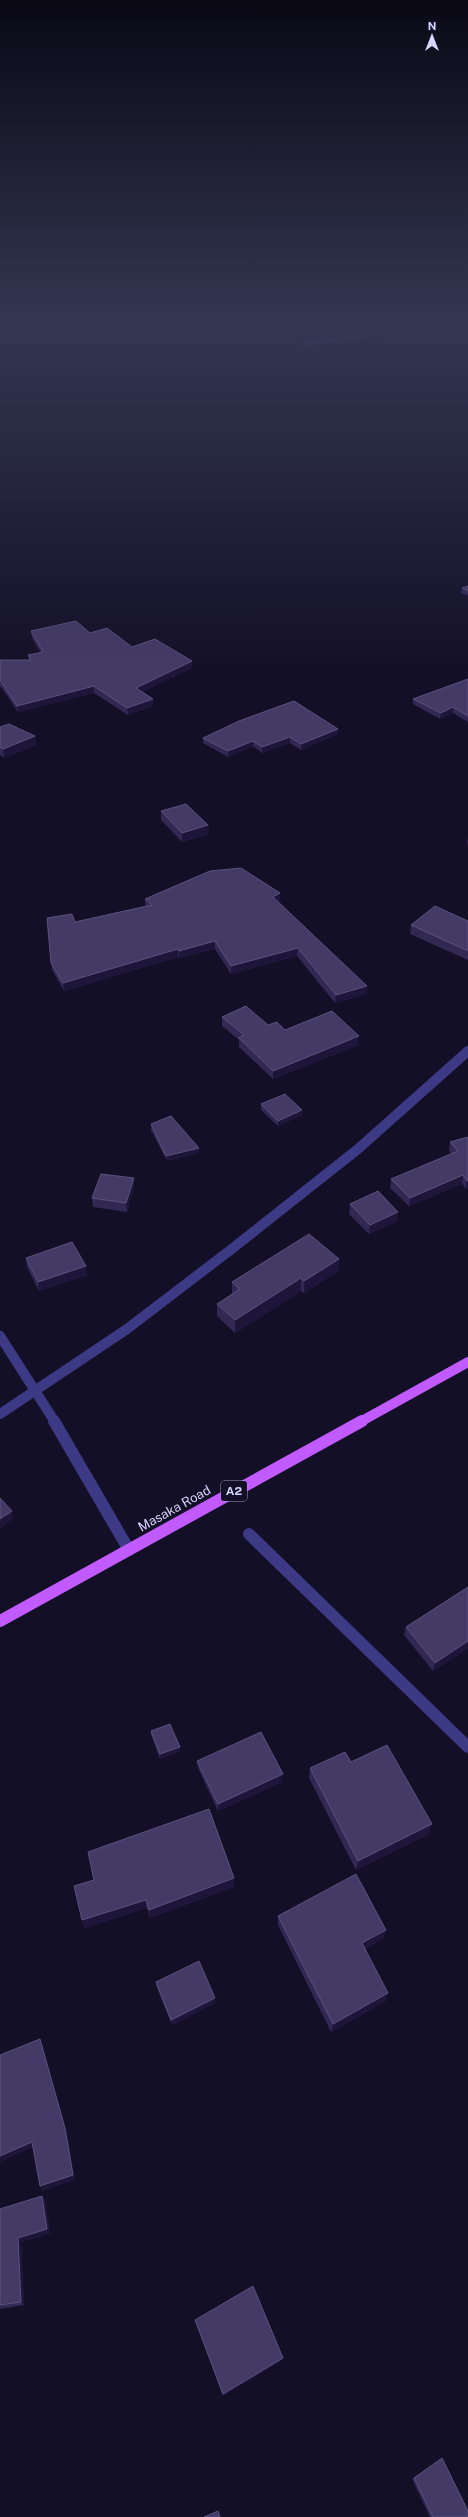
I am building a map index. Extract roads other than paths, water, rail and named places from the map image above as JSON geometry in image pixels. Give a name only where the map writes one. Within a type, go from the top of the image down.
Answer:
[{"type":"main road","name":"Masaka Road","points":[[0,1621],[468,1362]]},
{"type":"street","points":[[0,1414],[127,1329],[233,1248],[358,1149],[468,1051]]},
{"type":"street","points":[[0,1336],[36,1390],[129,1550]]},
{"type":"street","points":[[249,1534],[468,1747]]}]
